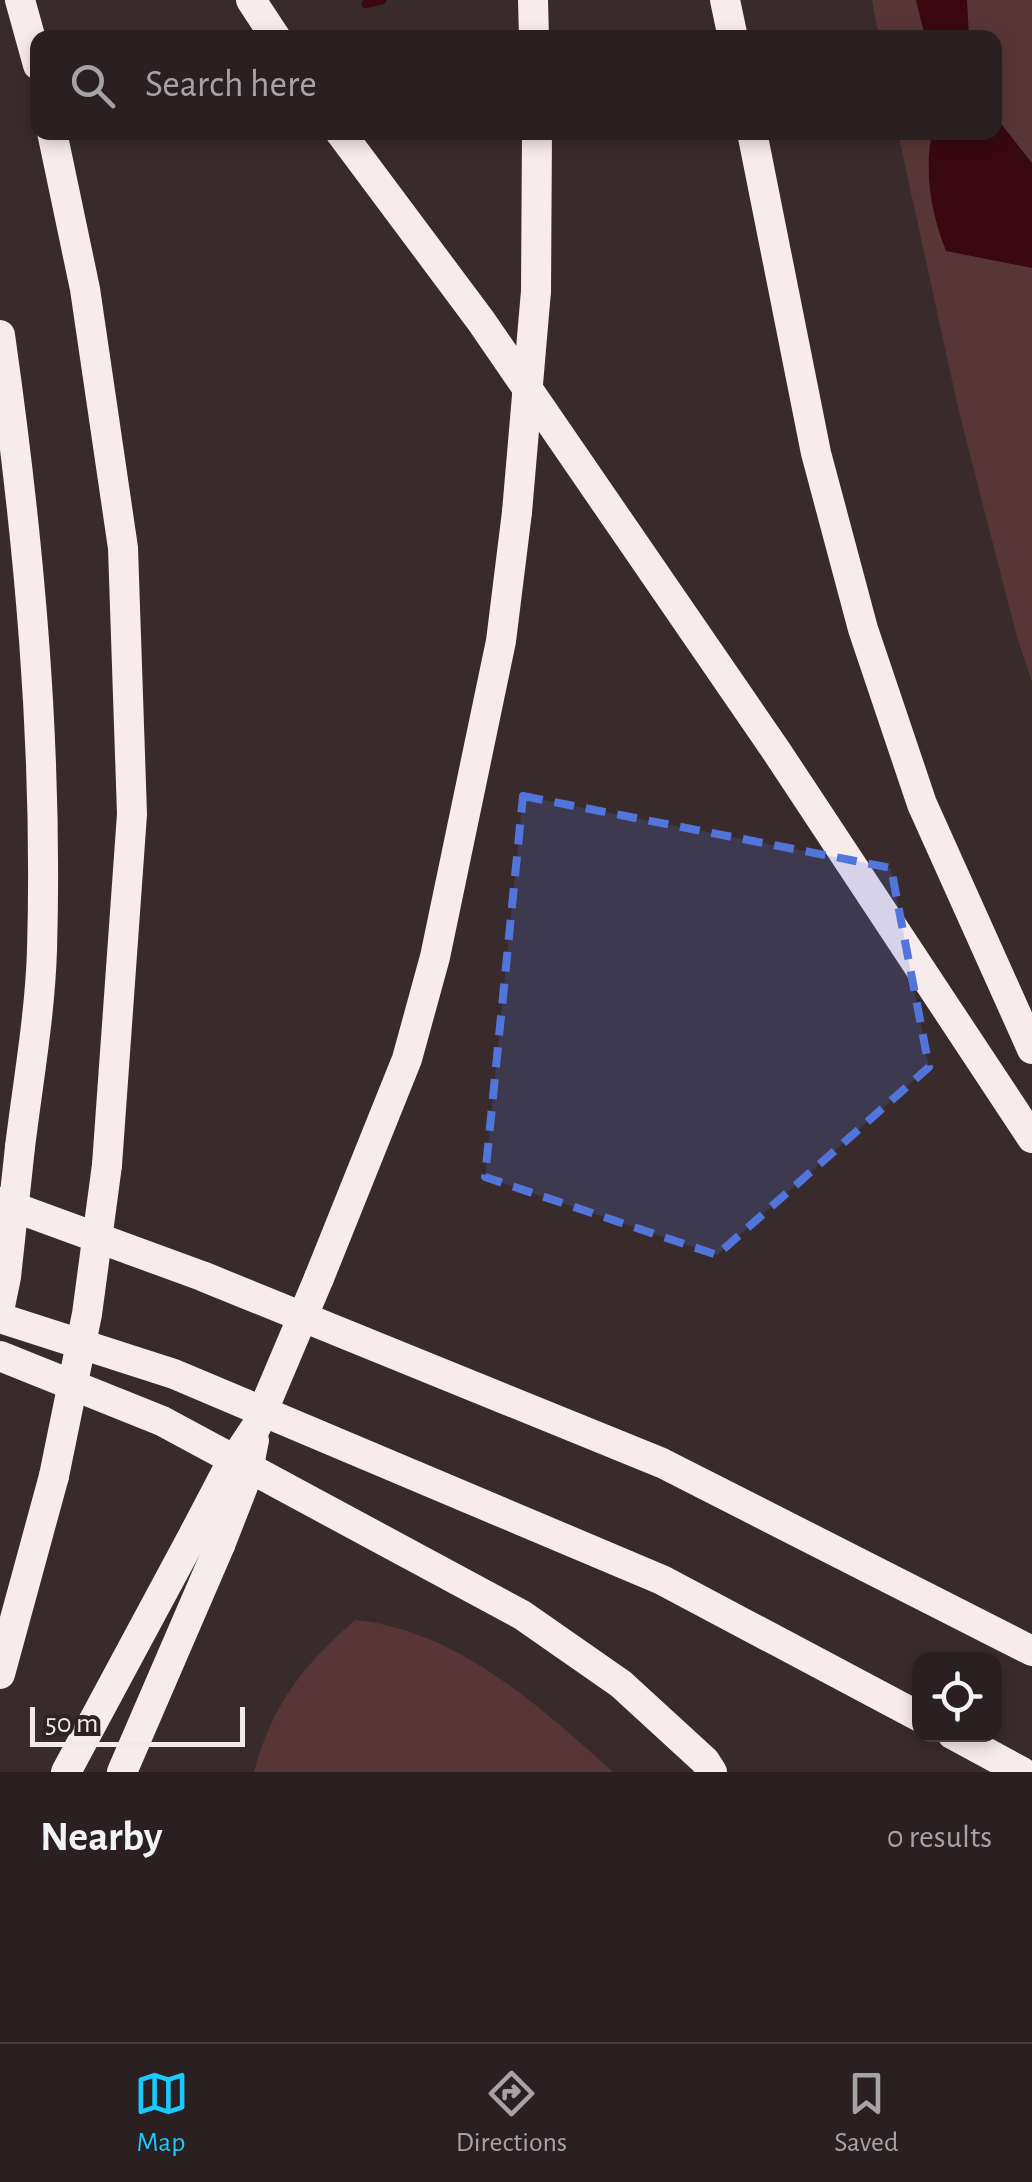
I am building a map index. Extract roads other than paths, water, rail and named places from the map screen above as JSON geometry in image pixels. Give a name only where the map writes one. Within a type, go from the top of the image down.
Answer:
[{"type":"highway","points":[[20,0],[30,36]]},
{"type":"highway","points":[[252,0],[271,30]]},
{"type":"highway","points":[[532,0],[534,30]]},
{"type":"highway","points":[[725,0],[731,30]]},
{"type":"highway","points":[[0,1674],[54,1476],[87,1314],[108,1165],[132,814],[123,548],[85,289],[54,140]]},
{"type":"highway","points":[[346,140],[514,369],[777,752],[1032,1138]]},
{"type":"highway","points":[[122,1772],[208,1539],[228,1469],[256,1427],[407,1059],[435,958],[501,641],[517,512],[536,291],[537,140]]},
{"type":"highway","points":[[754,140],[816,454],[863,629],[922,804],[1032,1049]]},
{"type":"highway","points":[[0,335],[22,486],[41,722],[42,953],[0,1306]]},
{"type":"highway","points":[[0,1202],[202,1276],[662,1463],[1032,1651]]},
{"type":"highway","points":[[0,1318],[174,1374],[662,1580],[912,1713]]},
{"type":"highway","points":[[0,1356],[162,1421],[522,1614],[622,1684],[705,1760],[712,1772]]},
{"type":"highway","points":[[66,1772],[208,1539]]},
{"type":"highway","points":[[967,1742],[1022,1772]]},
{"type":"waterway","points":[[366,4],[382,0]]}]
